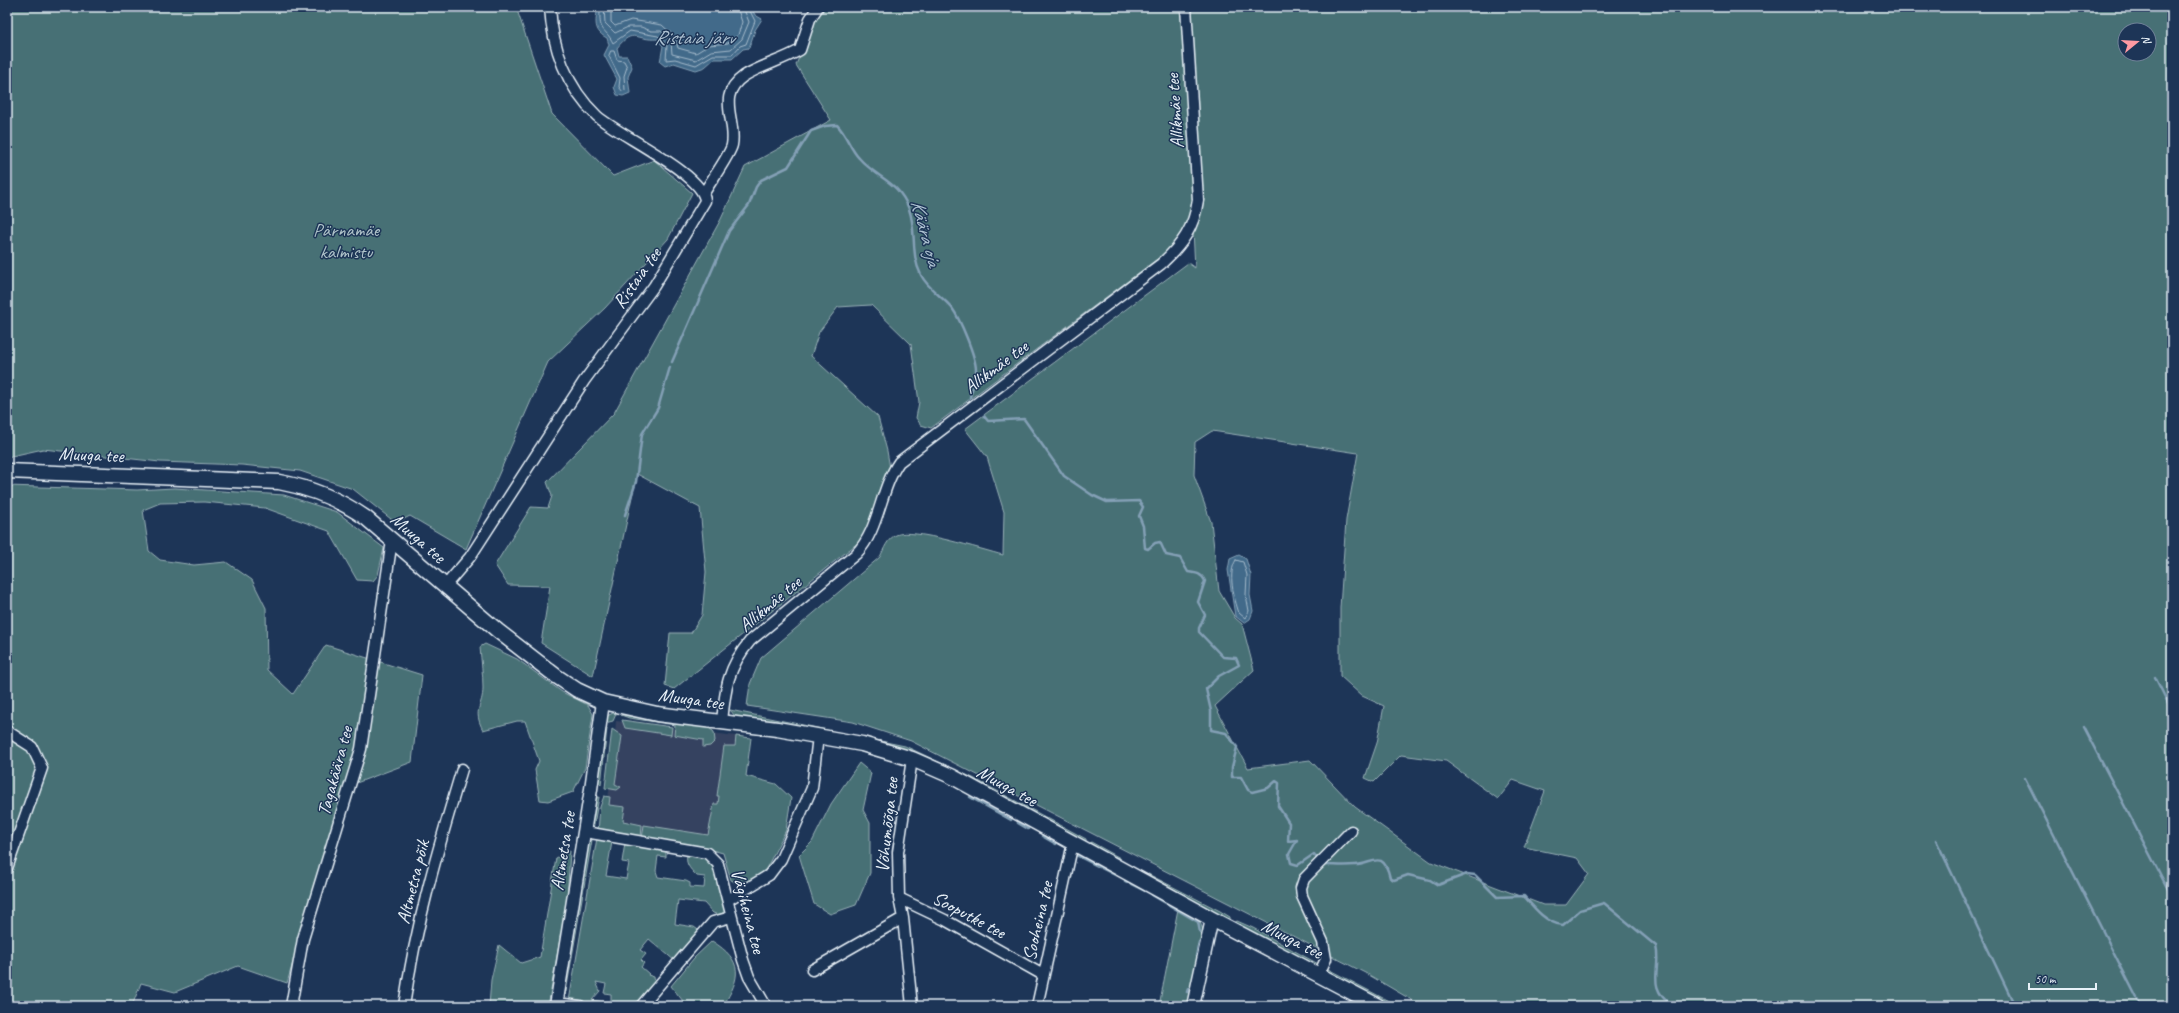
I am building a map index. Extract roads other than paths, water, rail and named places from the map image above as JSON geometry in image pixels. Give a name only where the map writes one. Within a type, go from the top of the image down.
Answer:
[{"type":"main road","name":"Muuga tee","points":[[7,471],[272,481],[317,490],[346,504],[392,540],[445,586],[556,676],[577,690],[620,708],[818,736],[862,744],[912,759],[950,776],[1212,919],[1378,1006]]},
{"type":"street","points":[[550,7],[553,30],[562,64],[570,81],[586,103],[608,125],[675,167],[704,192]]},
{"type":"street","name":"Ristaia tee","points":[[445,586],[470,556],[584,381],[654,286],[705,201],[704,192],[732,146],[732,132],[728,100],[735,85],[744,76],[800,50],[810,19],[818,7]]},
{"type":"street","name":"Allikmäe tee","points":[[722,722],[731,669],[738,655],[750,641],[856,554],[866,544],[884,493],[899,462],[1161,264],[1178,248],[1186,237],[1196,214],[1198,200],[1186,7]]},
{"type":"street","name":"Tagakäära tee","points":[[291,1006],[303,939],[360,749],[392,540]]},
{"type":"street","name":"Altmetsa tee","points":[[557,1004],[585,832],[603,702]]},
{"type":"street","points":[[7,731],[32,747],[42,768],[31,804],[25,813],[7,868]]},
{"type":"street","points":[[728,900],[769,875],[781,859],[812,788],[818,736]]},
{"type":"street","name":"Võhumõõga tee","points":[[912,759],[898,852],[899,898],[903,918],[912,1006]]},
{"type":"street","name":"Altmetsa põik","points":[[404,1006],[413,952],[430,875],[462,769]]},
{"type":"street","points":[[1319,974],[1326,958],[1324,948],[1312,915],[1302,896],[1301,888],[1304,879],[1351,831]]},
{"type":"street","name":"Vägiheina tee","points":[[585,832],[707,853],[718,864],[731,917],[749,977],[766,1006]]},
{"type":"street","name":"Sooheina tee","points":[[1037,1006],[1073,843]]},
{"type":"street","name":"Sooputke tee","points":[[899,898],[945,920],[1043,975]]},
{"type":"street","points":[[641,1006],[713,922],[731,917]]},
{"type":"street","points":[[812,970],[903,918]]},
{"type":"street","points":[[1193,1006],[1212,919]]},
{"type":"street","points":[[557,1004],[580,1006]]},
{"type":"water","name":"Ristaia järv","points":[[591,7],[751,7],[755,15],[762,19],[755,30],[749,48],[743,49],[732,59],[714,59],[705,67],[696,70],[674,63],[665,66],[660,62],[663,46],[657,39],[636,36],[627,38],[617,48],[619,56],[627,56],[632,67],[628,77],[630,93],[623,96],[617,95],[614,87],[617,79],[604,55],[609,45],[607,38],[598,30],[596,24],[597,12]]},
{"type":"water","points":[[1239,555],[1246,559],[1251,575],[1250,595],[1253,611],[1250,619],[1244,623],[1235,616],[1228,570],[1230,559]]},
{"type":"waterway","name":"Käära oja","points":[[672,362],[729,231],[749,205],[756,187],[761,180],[788,167],[811,131],[825,126],[837,125],[859,158],[873,171],[887,180],[899,192],[909,209],[913,226],[914,251],[921,275],[927,284],[952,308],[971,348],[976,370],[970,397]]},
{"type":"waterway","name":"Käära oja","points":[[625,515],[636,482],[642,434],[658,408],[670,367]]},
{"type":"waterway","name":"Käära oja","points":[[984,416],[988,421],[1024,419],[1064,476],[1092,495],[1107,502],[1139,501],[1143,507],[1139,516],[1143,526],[1145,548],[1148,549],[1155,543],[1160,542],[1166,555],[1180,558],[1188,572],[1202,576],[1205,581],[1198,602],[1205,615],[1199,628],[1199,632],[1223,657],[1236,658],[1239,665],[1219,676],[1206,689],[1211,711],[1211,730],[1226,733],[1237,747],[1232,767],[1232,777],[1241,777],[1248,790],[1252,792],[1268,788],[1276,781],[1279,783],[1278,806],[1289,823],[1288,841],[1297,840],[1289,854],[1291,863],[1298,865],[1314,854],[1318,860]]},
{"type":"waterway","points":[[2155,677],[2172,711]]},
{"type":"waterway","points":[[2084,728],[2172,897]]},
{"type":"waterway","points":[[2025,778],[2141,1006]]},
{"type":"waterway","points":[[970,797],[1011,820]]},
{"type":"waterway","points":[[1018,823],[1028,829]]},
{"type":"waterway","points":[[1042,836],[1056,844]]},
{"type":"waterway","points":[[1936,840],[2015,1006]]},
{"type":"waterway","points":[[1074,854],[1115,875]]},
{"type":"waterway","name":"Käära oja","points":[[1323,865],[1355,865],[1376,860],[1384,863],[1390,878],[1394,880],[1408,875],[1430,880],[1438,885],[1467,874],[1475,875],[1497,897],[1524,896],[1546,919],[1563,925],[1580,910],[1604,903],[1656,946],[1657,984],[1659,991],[1672,1006]]},
{"type":"waterway","points":[[1125,881],[1145,891]]},
{"type":"waterway","points":[[1152,895],[1198,922],[1200,932]]},
{"type":"waterway","points":[[1196,956],[1199,942]]},
{"type":"park label","name":"Pärnamäe kalmistu","points":[[346,241]]}]
